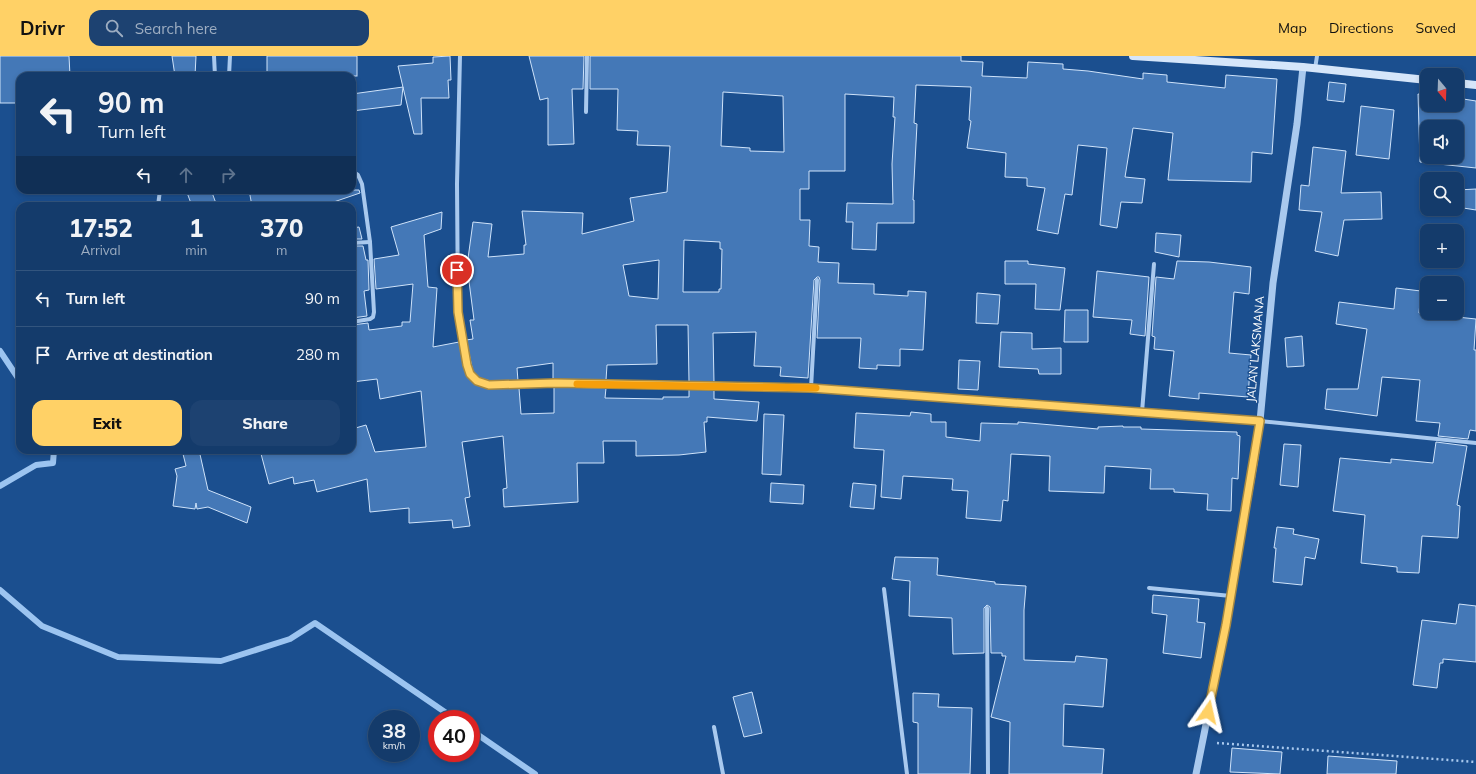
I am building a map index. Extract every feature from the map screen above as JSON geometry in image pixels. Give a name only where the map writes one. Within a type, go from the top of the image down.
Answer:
[{"type":"main road","points":[[1133,56],[1303,67],[1420,79]]},
{"type":"main road","points":[[1464,84],[1476,85]]},
{"type":"street","points":[[214,56],[215,72]]},
{"type":"street","points":[[229,72],[230,56]]},
{"type":"street","points":[[460,56],[457,184],[458,312],[467,365],[470,374],[477,381],[489,385],[555,383],[811,388],[1260,421],[1476,442]]},
{"type":"street","points":[[586,112],[587,56]]},
{"type":"street","points":[[1315,69],[1317,56]]},
{"type":"street","name":"JALAN LAKSMANA","points":[[1196,774],[1232,596],[1260,421],[1273,283],[1297,124],[1303,67]]},
{"type":"street","points":[[356,174],[362,184],[370,242],[374,312],[373,317],[370,319],[356,321]]},
{"type":"street","points":[[356,243],[370,242]]},
{"type":"street","points":[[1142,412],[1154,264]]},
{"type":"street","points":[[811,388],[817,280]]},
{"type":"street","points":[[1149,588],[1232,596]]},
{"type":"street","points":[[884,589],[907,774]]},
{"type":"street","points":[[987,608],[988,774]]},
{"type":"street","points":[[714,728],[723,774]]},
{"type":"path","points":[[1202,742],[1476,762]]},
{"type":"building","points":[[0,56],[69,56],[70,72],[16,72],[16,103],[0,103]]},
{"type":"building","points":[[172,56],[196,56],[195,72],[174,72]]},
{"type":"building","points":[[267,56],[357,56],[357,76],[356,72],[267,72]]},
{"type":"building","points":[[450,56],[451,80],[448,80],[449,98],[421,98],[422,134],[414,134],[398,66],[433,63],[433,57]]},
{"type":"building","points":[[529,56],[584,56],[583,89],[572,89],[574,144],[548,145],[548,98],[540,100]]},
{"type":"building","points":[[590,56],[961,56],[961,61],[983,62],[982,76],[1027,78],[1028,62],[1063,64],[1063,69],[1143,79],[1143,73],[1167,75],[1167,82],[1225,88],[1226,75],[1277,79],[1272,154],[1252,152],[1251,182],[1168,180],[1173,133],[1133,128],[1125,177],[1145,179],[1142,203],[1121,202],[1117,228],[1100,225],[1107,148],[1078,145],[1072,195],[1065,194],[1058,234],[1037,230],[1045,188],[1027,186],[1027,178],[1005,177],[1006,153],[967,148],[971,121],[969,120],[971,87],[916,85],[914,123],[917,124],[913,200],[914,223],[877,223],[876,250],[852,249],[853,222],[846,222],[847,203],[893,204],[892,164],[895,117],[893,117],[894,97],[845,94],[845,171],[809,171],[809,189],[800,189],[800,220],[810,220],[809,246],[819,247],[818,262],[839,263],[838,283],[874,284],[874,294],[908,296],[908,291],[926,292],[923,350],[900,349],[900,366],[877,365],[877,369],[859,368],[861,338],[817,338],[820,280],[819,277],[817,277],[814,280],[808,378],[780,376],[781,367],[754,366],[756,332],[713,333],[714,383],[689,382],[688,325],[656,325],[657,364],[607,365],[606,380],[553,380],[553,363],[517,368],[518,381],[490,381],[479,378],[473,372],[466,340],[473,339],[470,320],[474,320],[467,266],[473,222],[492,224],[488,257],[524,254],[524,245],[526,245],[522,211],[583,213],[582,234],[634,221],[630,198],[667,192],[670,146],[637,145],[638,131],[617,130],[618,89],[590,89]],"holes":[[[723,92],[783,96],[784,152],[750,151],[750,148],[721,146]],[[684,240],[720,242],[720,249],[722,249],[721,289],[719,289],[719,292],[683,292]],[[659,260],[658,299],[629,296],[623,265]]]},
{"type":"building","points":[[1329,82],[1346,84],[1344,102],[1327,100]]},
{"type":"building","points":[[403,87],[401,105],[356,111],[356,93]]},
{"type":"building","points":[[1418,94],[1420,94],[1420,112],[1464,112],[1464,99],[1476,101],[1476,168],[1439,164],[1464,164],[1464,120],[1420,120],[1420,162]]},
{"type":"building","points":[[1361,106],[1394,110],[1389,159],[1356,155]]},
{"type":"building","points":[[1313,147],[1346,151],[1341,193],[1381,192],[1382,219],[1344,220],[1338,256],[1315,251],[1322,212],[1299,210],[1301,185],[1309,186]]},
{"type":"building","points":[[1476,189],[1476,210],[1464,208],[1464,190]]},
{"type":"building","points":[[356,190],[359,190],[360,193],[334,202],[251,202],[250,194],[356,194]]},
{"type":"building","points":[[188,194],[212,194],[216,202],[190,202]]},
{"type":"building","points":[[442,212],[441,229],[424,235],[428,287],[437,288],[433,347],[459,342],[467,375],[475,384],[489,388],[519,388],[521,414],[554,413],[554,387],[606,388],[605,398],[663,399],[663,397],[689,397],[689,389],[714,390],[714,399],[759,402],[757,421],[707,417],[707,422],[704,422],[706,452],[679,455],[636,456],[636,441],[603,441],[604,463],[577,463],[578,502],[504,507],[503,489],[507,488],[503,436],[462,442],[470,497],[465,498],[470,526],[453,528],[452,520],[409,523],[409,508],[370,512],[367,479],[317,492],[314,480],[294,484],[293,477],[269,484],[261,454],[356,454],[356,428],[366,425],[375,452],[426,447],[421,391],[380,399],[377,379],[356,382],[356,324],[368,323],[369,330],[402,326],[402,322],[410,322],[413,284],[376,289],[374,259],[399,255],[391,227]]},
{"type":"building","points":[[356,227],[359,227],[362,239],[356,239]]},
{"type":"building","points":[[1156,233],[1181,235],[1179,257],[1155,252]]},
{"type":"building","points":[[356,246],[363,246],[366,260],[368,260],[369,290],[364,291],[367,316],[356,317]]},
{"type":"building","points":[[1005,261],[1028,261],[1028,264],[1065,268],[1060,310],[1035,309],[1036,284],[1005,284]]},
{"type":"building","points":[[1177,261],[1209,262],[1251,267],[1249,294],[1234,292],[1229,353],[1251,355],[1248,397],[1199,393],[1199,399],[1169,396],[1174,351],[1154,349],[1155,337],[1152,336],[1156,277],[1174,279]]},
{"type":"building","points":[[1097,271],[1149,277],[1145,336],[1130,334],[1132,320],[1093,317]]},
{"type":"building","points":[[1396,288],[1420,291],[1420,320],[1464,320],[1464,318],[1476,319],[1474,350],[1476,350],[1476,431],[1470,430],[1468,439],[1438,436],[1440,423],[1416,421],[1420,380],[1382,377],[1377,416],[1325,409],[1327,389],[1358,389],[1367,329],[1336,324],[1339,302],[1394,309]]},
{"type":"building","points":[[977,293],[1000,295],[998,324],[976,323]]},
{"type":"building","points":[[1065,310],[1088,310],[1088,342],[1064,342]]},
{"type":"building","points":[[1001,332],[1032,333],[1032,349],[1061,348],[1061,374],[1039,374],[1038,369],[999,367]]},
{"type":"building","points":[[1302,336],[1304,366],[1287,367],[1285,338]]},
{"type":"building","points":[[959,360],[980,361],[978,390],[958,389]]},
{"type":"building","points":[[911,412],[931,414],[931,422],[946,422],[946,437],[980,441],[981,423],[1018,424],[1018,422],[1098,429],[1098,427],[1123,426],[1141,427],[1141,429],[1237,432],[1237,435],[1240,436],[1238,479],[1232,478],[1231,511],[1207,510],[1208,494],[1174,492],[1174,489],[1150,489],[1151,469],[1105,466],[1104,493],[1049,491],[1050,456],[1011,454],[1008,501],[1003,500],[1001,521],[966,518],[968,491],[952,490],[953,479],[903,476],[901,499],[881,497],[884,450],[854,448],[856,413],[910,416]]},
{"type":"building","points":[[764,414],[784,415],[781,475],[762,474]]},
{"type":"building","points":[[1436,442],[1467,446],[1457,505],[1460,506],[1458,538],[1422,536],[1419,573],[1397,572],[1397,567],[1361,563],[1365,515],[1333,511],[1340,458],[1391,463],[1391,459],[1433,463]]},
{"type":"building","points":[[1284,444],[1301,445],[1298,487],[1280,485]]},
{"type":"building","points":[[183,454],[200,454],[208,490],[251,507],[247,523],[208,507],[197,509],[196,503],[195,509],[173,506],[177,476],[175,469],[186,466]]},
{"type":"building","points":[[771,483],[804,485],[803,504],[770,502]]},
{"type":"building","points":[[853,483],[876,485],[874,509],[850,507]]},
{"type":"building","points":[[1277,527],[1294,529],[1293,534],[1319,539],[1315,559],[1305,557],[1302,585],[1273,582],[1276,548],[1274,548]]},
{"type":"building","points":[[895,557],[938,558],[937,575],[995,582],[995,584],[1026,586],[1024,610],[1024,660],[1075,662],[1076,656],[1107,659],[1103,707],[1064,704],[1063,746],[1104,749],[1102,774],[1009,774],[1010,722],[991,717],[1006,656],[1002,656],[1002,653],[991,653],[990,607],[987,605],[984,608],[984,653],[953,654],[952,618],[909,616],[910,581],[892,579]]},
{"type":"building","points":[[1153,595],[1199,599],[1197,622],[1205,623],[1201,658],[1163,653],[1167,615],[1152,613]]},
{"type":"building","points":[[1459,604],[1476,606],[1476,662],[1443,659],[1443,663],[1440,663],[1437,688],[1413,685],[1422,620],[1456,624]]},
{"type":"building","points":[[752,692],[762,733],[744,737],[733,697]]},
{"type":"building","points":[[913,693],[939,694],[938,707],[972,708],[970,774],[918,774],[918,723],[913,722]]},
{"type":"building","points":[[1232,748],[1282,752],[1280,774],[1230,772]]},
{"type":"building","points":[[1328,756],[1397,761],[1396,774],[1327,774]]},
{"type":"waterway","points":[[0,351],[16,375]]},
{"type":"waterway","points":[[0,486],[36,465],[53,463],[54,454]]},
{"type":"waterway","points":[[0,590],[42,626],[118,657],[221,661],[290,639],[315,623],[442,710]]},
{"type":"waterway","points":[[480,736],[535,774]]},
{"type":"slow traffic","points":[[577,384],[816,388]]},
{"type":"route","points":[[457,270],[458,312],[467,365],[470,374],[477,381],[489,385],[555,383],[811,388],[1260,421],[1244,525],[1226,625],[1208,712]]}]
